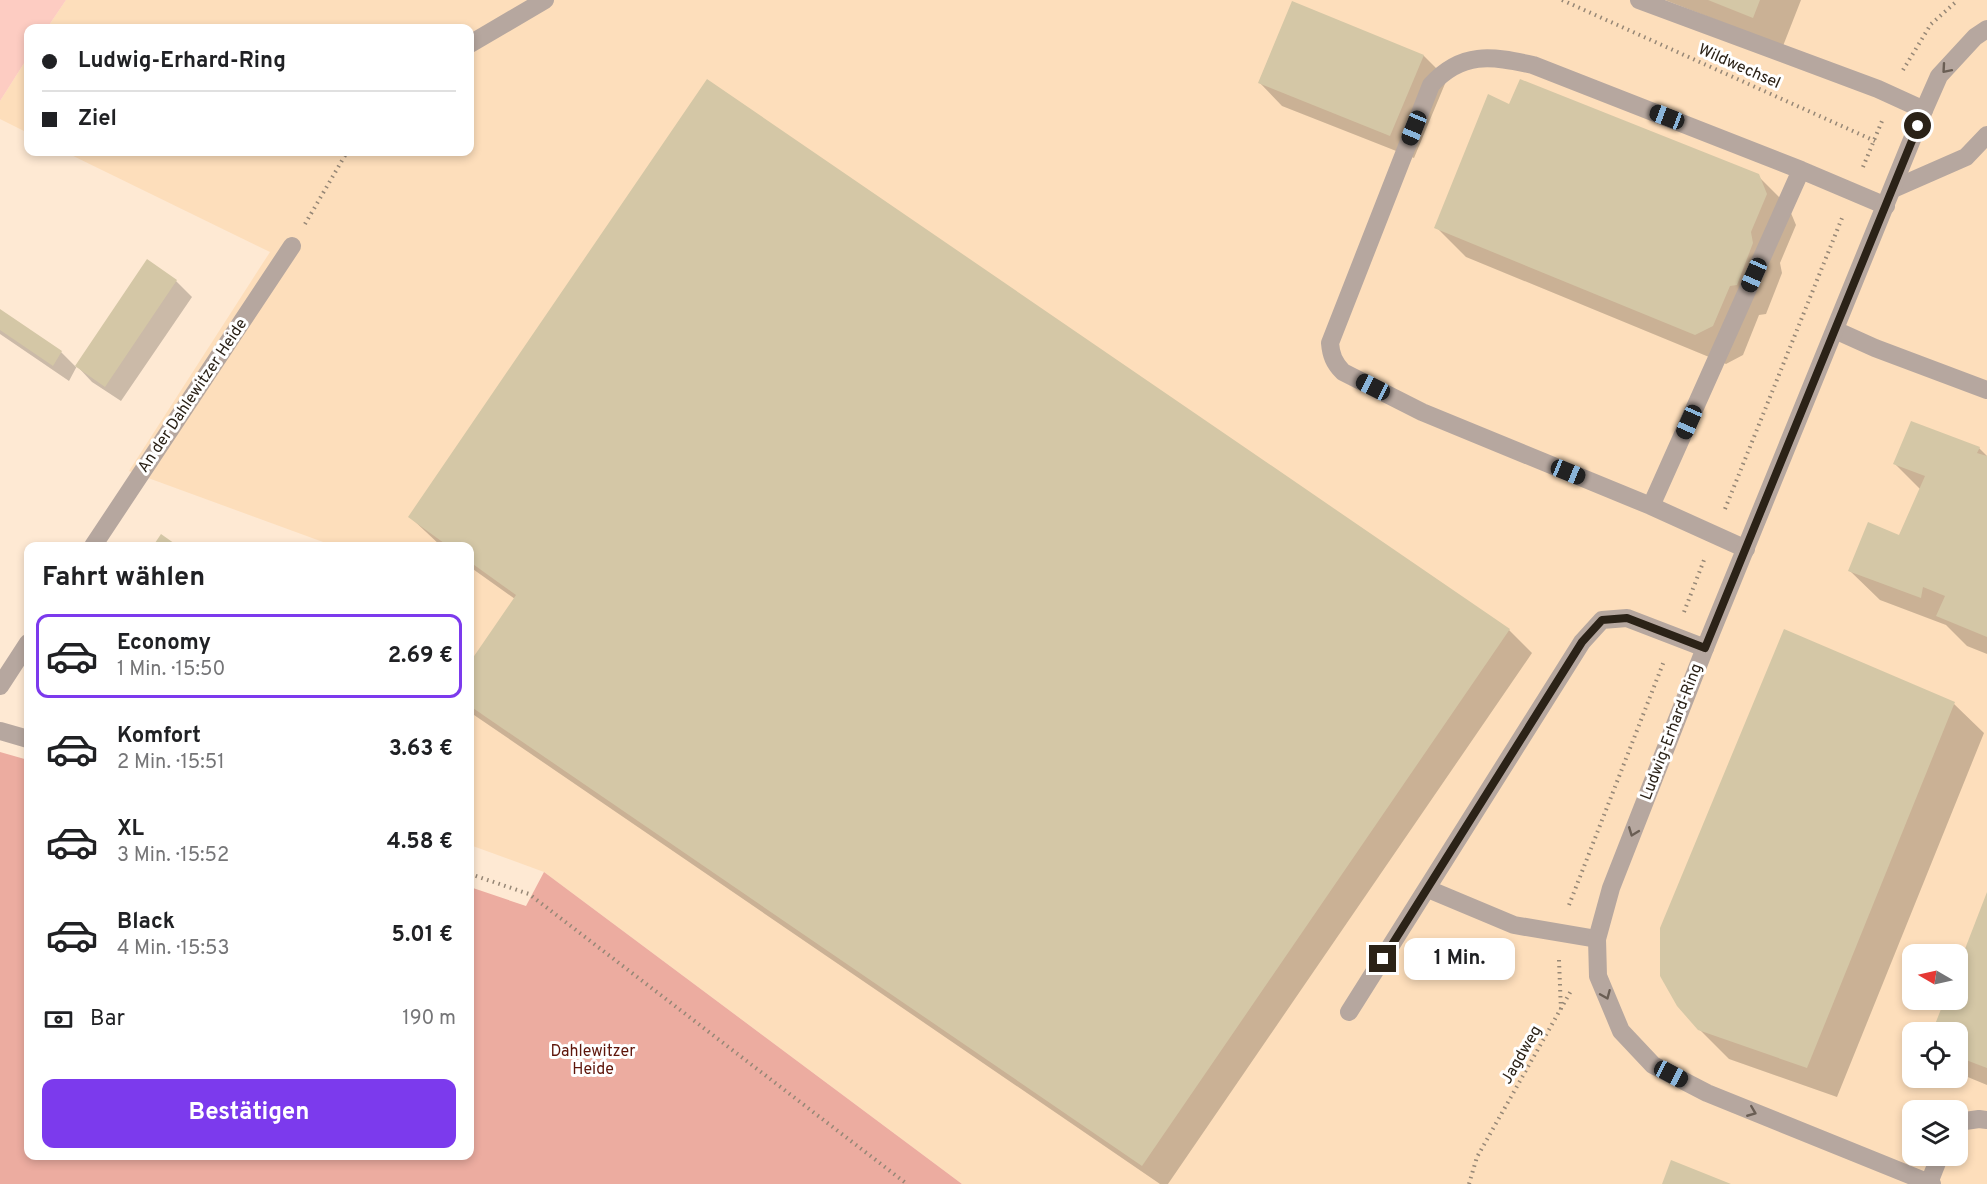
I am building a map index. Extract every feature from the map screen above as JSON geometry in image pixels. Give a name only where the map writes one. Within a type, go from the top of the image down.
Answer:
[{"type":"street","points":[[474,42],[545,0]]},
{"type":"street","points":[[1639,0],[1924,110]]},
{"type":"street","name":"Ludwig-Erhard-Ring","points":[[1931,1183],[1707,1093],[1653,1065],[1621,1031],[1598,976],[1597,939],[1611,888],[1705,648],[1924,110],[1939,76],[1975,36],[1987,29]]},
{"type":"street","points":[[1746,549],[1651,506],[1422,412],[1342,372],[1335,363],[1330,353],[1330,343],[1431,86],[1441,74],[1458,63],[1479,58],[1501,58],[1533,65],[1853,190],[1889,197],[1966,157],[1987,135]]},
{"type":"street","points":[[1651,506],[1801,170]]},
{"type":"street","name":"An der Dahlewitzer Heide","points":[[96,542],[292,246]]},
{"type":"street","points":[[1835,330],[1875,348],[1987,390]]},
{"type":"street","points":[[1349,1012],[1582,642],[1602,620],[1627,618],[1705,648]]},
{"type":"street","points":[[0,686],[24,649]]},
{"type":"street","points":[[0,731],[24,739]]},
{"type":"street","points":[[1428,889],[1514,925],[1597,939]]},
{"type":"street","points":[[1968,1121],[1987,1120]]},
{"type":"street","points":[[1931,1183],[1936,1166]]},
{"type":"path","name":"Wildwechsel","points":[[1562,0],[1906,156]]},
{"type":"path","points":[[1561,1011],[1558,963],[1569,905],[1630,745],[1903,71],[1931,24],[1958,0]]},
{"type":"path","points":[[292,246],[345,156]]},
{"type":"path","points":[[474,875],[529,894],[907,1184]]},
{"type":"path","name":"Jagdweg","points":[[1469,1184],[1476,1157],[1561,1011],[1576,980]]},
{"type":"shaded area","points":[[0,0],[66,0],[50,24],[24,24],[24,63],[0,101]]},
{"type":"shaded area","points":[[66,0],[1987,0],[1987,1184],[962,1184],[544,872],[474,846],[474,542],[323,542],[129,471],[270,252],[73,156],[474,156],[474,24],[50,24]]},
{"type":"shaded area","points":[[24,63],[24,131],[0,119],[0,101]]},
{"type":"green space","name":"Dahlewitzer Heide","points":[[0,752],[24,759],[24,1160],[474,1160],[474,888],[526,906],[544,872],[962,1184],[0,1184]]},
{"type":"building","points":[[1708,0],[1760,0],[1753,18]]},
{"type":"building","points":[[1292,1],[1424,55],[1390,136],[1258,83]]},
{"type":"building","points":[[707,79],[1510,629],[1142,1166],[474,709],[474,656],[516,595],[474,565],[474,542],[442,542],[408,517]]},
{"type":"building","points":[[1520,79],[1759,174],[1767,194],[1751,232],[1753,243],[1737,285],[1730,286],[1713,326],[1695,335],[1434,228],[1488,94],[1509,104]]},
{"type":"building","points":[[147,259],[177,280],[105,387],[75,366]]},
{"type":"building","points":[[0,309],[62,351],[53,366],[0,330]]},
{"type":"building","points":[[1911,421],[1980,447],[1977,453],[1987,456],[1987,637],[1936,616],[1945,596],[1923,587],[1921,598],[1848,571],[1868,522],[1899,535],[1925,476],[1893,464]]},
{"type":"building","points":[[161,534],[172,542],[156,542]]},
{"type":"building","points":[[1784,629],[1955,702],[1807,1068],[1698,1030],[1677,1006],[1660,976],[1660,928]]},
{"type":"building","points":[[1987,892],[1987,1068],[1968,1061],[1968,1022],[1936,1022],[1941,1010],[1968,1010],[1967,944]]},
{"type":"building","points":[[1671,1160],[1731,1184],[1662,1184]]},
{"type":"route","points":[[1383,959],[1582,642],[1602,620],[1627,618],[1705,648],[1918,126]]}]
